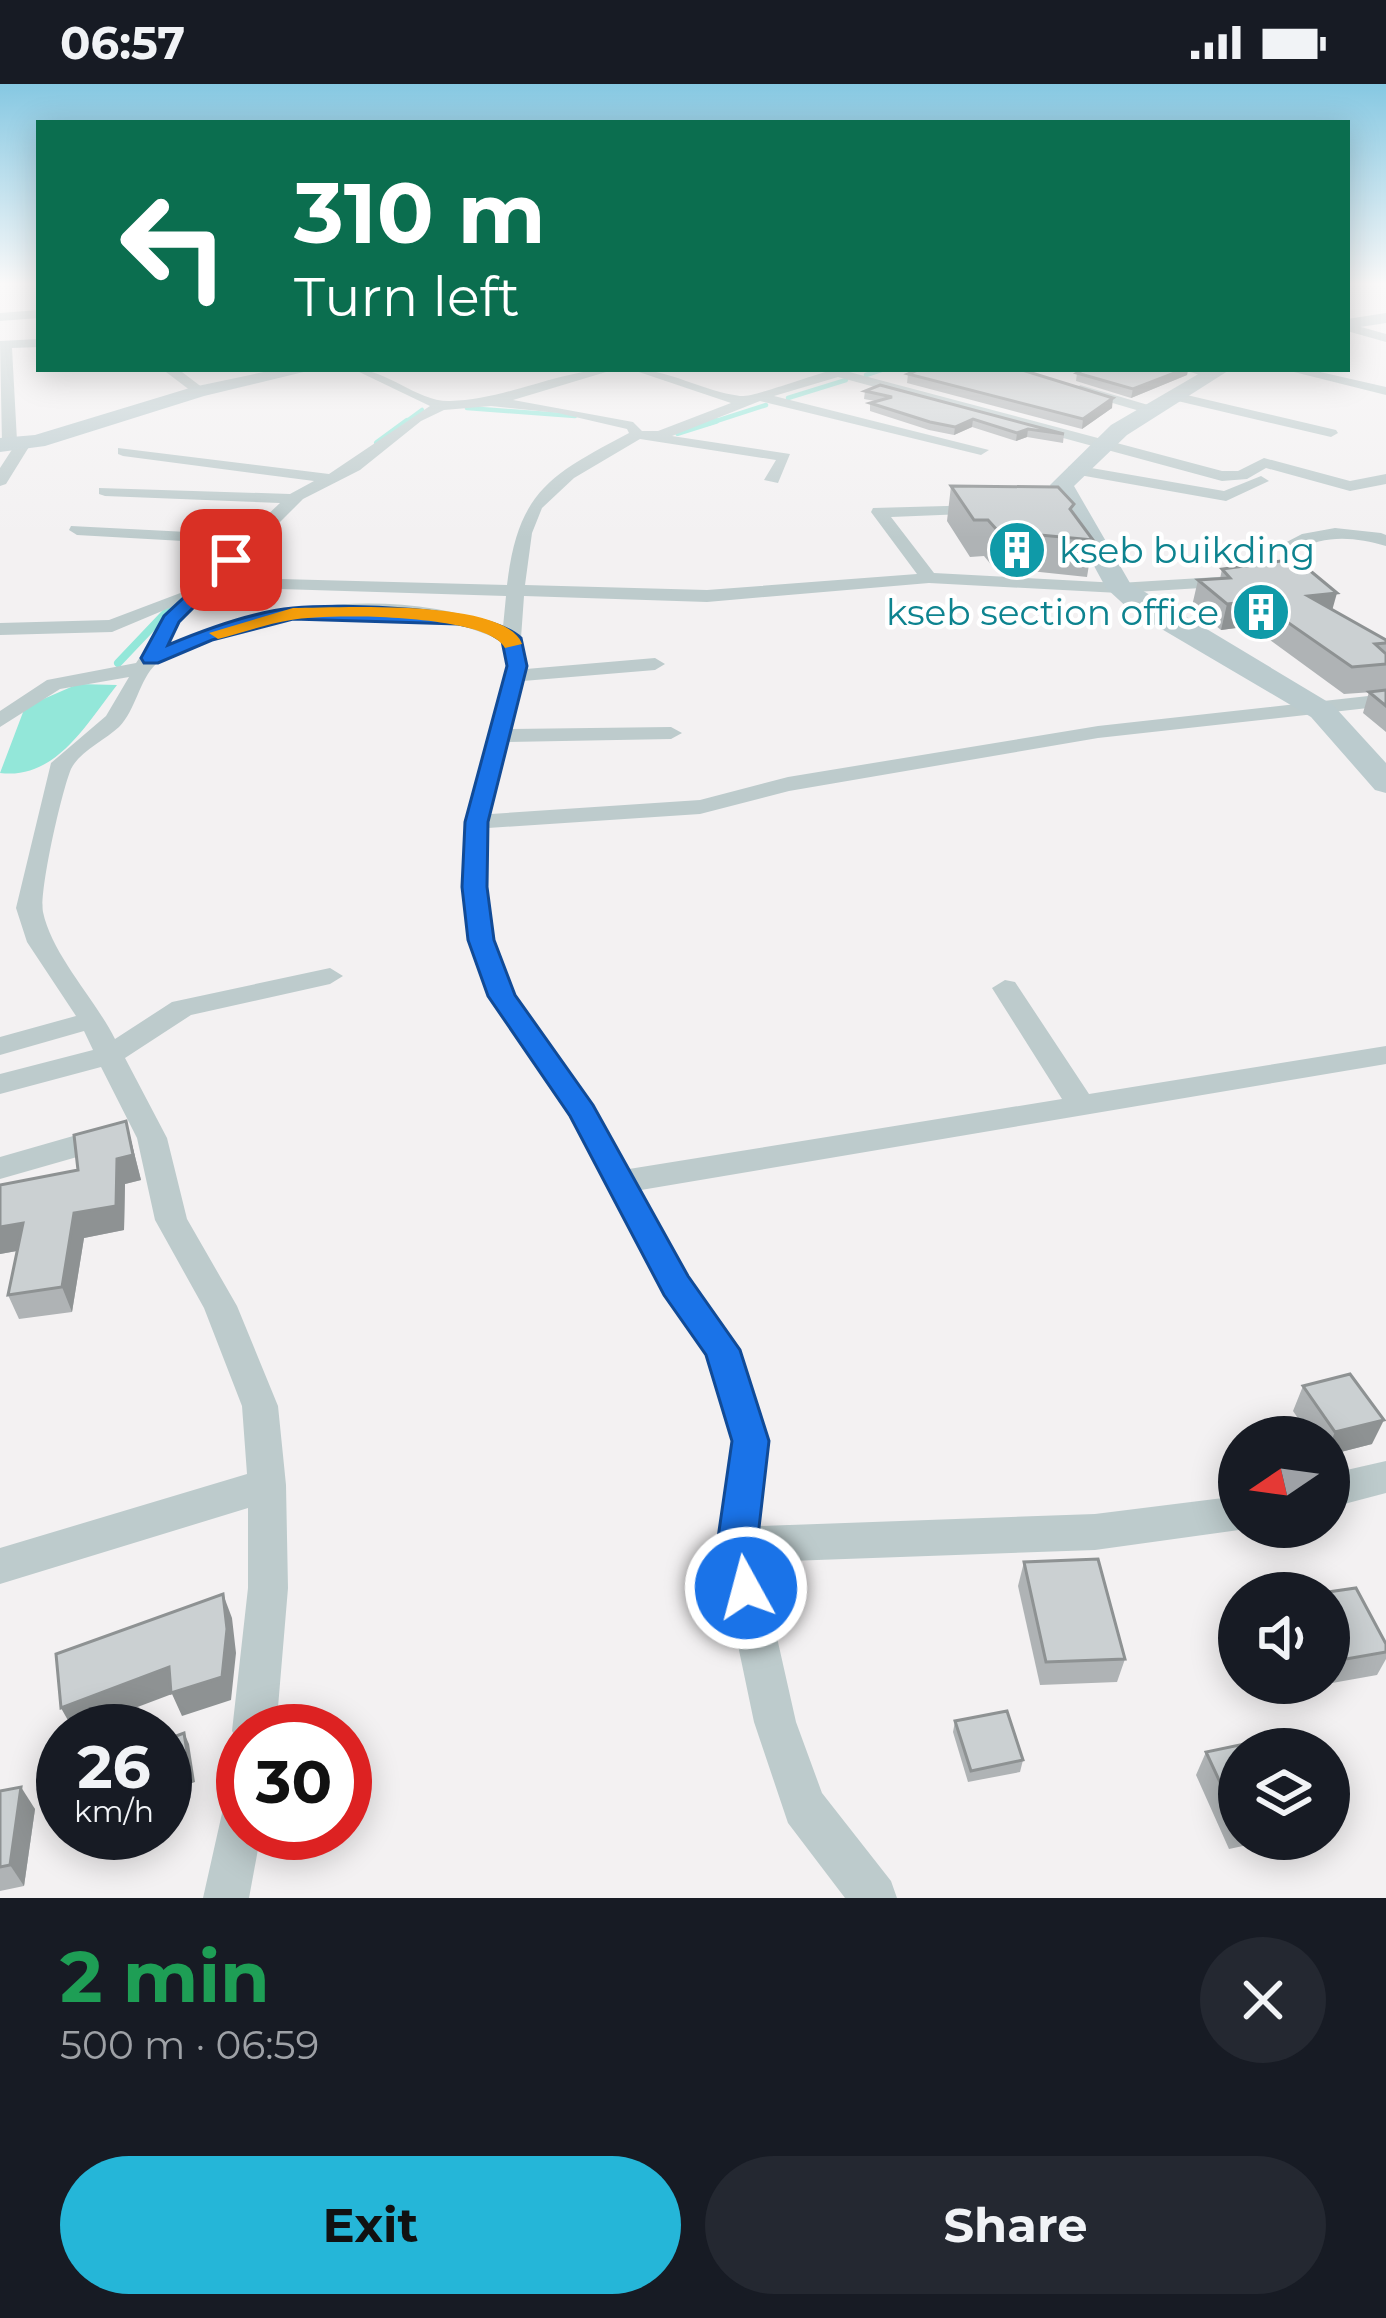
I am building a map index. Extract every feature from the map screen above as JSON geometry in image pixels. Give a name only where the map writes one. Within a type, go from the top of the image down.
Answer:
[{"type":"street","points":[[0,481],[12,444],[4,369]]},
{"type":"street","points":[[173,372],[200,391]]},
{"type":"street","points":[[12,444],[200,391],[292,372]]},
{"type":"street","points":[[367,372],[441,406]]},
{"type":"street","points":[[491,403],[599,372]]},
{"type":"street","points":[[648,372],[981,450]]},
{"type":"street","points":[[1206,372],[1073,470],[1062,485],[1065,512],[1119,588],[1140,605],[1322,711],[1386,783]]},
{"type":"street","points":[[1302,372],[1386,391]]},
{"type":"street","points":[[874,1898],[804,1807],[775,1722],[737,1545],[750,1441],[723,1350],[676,1285],[583,1112],[502,996],[481,940],[474,887],[477,822],[515,676],[511,638],[523,539],[533,508],[598,456],[826,374],[880,382],[1222,476],[1241,476],[1264,463],[1351,487],[1386,478]]},
{"type":"street","points":[[880,382],[898,376]]},
{"type":"street","points":[[1064,385],[1331,433]]},
{"type":"street","points":[[257,1704],[268,1588],[260,1406],[220,1306],[171,1220],[146,1126],[92,1020],[40,942],[29,908],[62,764],[114,720],[171,620],[250,540],[293,500],[355,467],[416,418],[441,406],[491,403],[597,418],[633,426],[643,436],[778,454],[786,459],[772,480]]},
{"type":"street","points":[[123,451],[331,479]]},
{"type":"street","points":[[1073,470],[1226,496],[1261,481]]},
{"type":"street","points":[[105,490],[293,500]]},
{"type":"street","points":[[928,578],[879,512],[1006,511]]},
{"type":"street","points":[[77,530],[250,540]]},
{"type":"street","points":[[280,584],[707,596],[928,578],[1119,588],[1276,578],[1294,570],[1287,549],[1296,542],[1359,533],[1386,541]]},
{"type":"street","points":[[0,629],[112,626],[205,586]]},
{"type":"street","points":[[0,721],[54,684],[147,663],[206,636],[293,613],[458,618],[490,625],[511,638]]},
{"type":"street","points":[[515,676],[655,664]]},
{"type":"street","points":[[477,822],[680,809],[740,800],[788,784],[1098,732],[1322,711],[1386,700]]},
{"type":"street","points":[[501,736],[670,733]]},
{"type":"street","points":[[0,1084],[110,1055],[182,1008],[330,976]]},
{"type":"street","points":[[1005,988],[1082,1106]]},
{"type":"street","points":[[0,1046],[92,1020]]},
{"type":"street","points":[[622,1182],[1386,1055]]},
{"type":"street","points":[[0,1168],[146,1126]]},
{"type":"street","points":[[1350,1486],[1386,1477]]},
{"type":"street","points":[[0,1566],[267,1485]]},
{"type":"street","points":[[737,1545],[1095,1532],[1218,1516]]},
{"type":"street","points":[[226,1898],[233,1860]]},
{"type":"shaded area","points":[[78,684],[117,685],[53,759],[20,773],[0,773],[25,707]]},
{"type":"building","points":[[1029,372],[1113,398],[1083,419],[908,374]]},
{"type":"building","points":[[1079,372],[1177,372],[1133,389]]},
{"type":"building","points":[[880,385],[1064,434],[1028,429],[1017,433],[973,419],[955,427],[930,422],[870,403],[892,397],[865,391]]},
{"type":"building","points":[[951,486],[1058,487],[1074,504],[1070,509],[1093,540],[998,531],[988,520],[974,520]]},
{"type":"building","points":[[1296,559],[1337,593],[1308,596],[1386,640],[1375,644],[1386,654],[1386,664],[1352,667],[1257,601],[1227,604],[1198,580],[1230,578],[1222,569]]},
{"type":"building","points":[[1386,690],[1386,706],[1369,692]]},
{"type":"building","points":[[126,1121],[133,1155],[117,1159],[116,1206],[74,1213],[62,1287],[8,1295],[23,1223],[0,1227],[0,1185],[78,1170],[74,1135]]},
{"type":"building","points":[[1350,1374],[1384,1420],[1350,1428],[1350,1416],[1324,1416],[1303,1386]]},
{"type":"building","points":[[1098,1559],[1125,1659],[1046,1662],[1024,1562]]},
{"type":"building","points":[[1356,1588],[1386,1652],[1350,1658],[1350,1589]]},
{"type":"building","points":[[223,1594],[227,1629],[222,1677],[171,1693],[169,1667],[61,1704],[56,1654]]},
{"type":"building","points":[[1007,1711],[1023,1760],[971,1771],[955,1721]]},
{"type":"building","points":[[1218,1750],[1218,1778],[1206,1752]]},
{"type":"building","points":[[21,1787],[10,1865],[0,1867],[0,1791]]},
{"type":"waterway","points":[[866,375],[875,372]]},
{"type":"waterway","points":[[788,398],[846,380]]},
{"type":"waterway","points":[[707,424],[766,405]]},
{"type":"waterway","points":[[467,408],[575,416]]},
{"type":"waterway","points":[[403,424],[422,410]]},
{"type":"waterway","points":[[377,443],[407,421]]},
{"type":"waterway","points":[[678,433],[716,421]]},
{"type":"waterway","points":[[118,663],[175,603]]},
{"type":"slow traffic","points":[[218,633],[293,613],[370,613],[458,618],[490,625],[511,638],[512,644]]},
{"type":"place","name":"kseb buikding","points":[[1017,550]]},
{"type":"place","name":"kseb section office","points":[[1261,612]]},
{"type":"route","points":[[231,560],[171,620],[151,658],[206,636],[293,613],[458,618],[490,625],[511,638],[517,666],[477,822],[474,887],[481,940],[502,996],[583,1112],[676,1285],[723,1350],[750,1441],[737,1545],[746,1588]]}]
